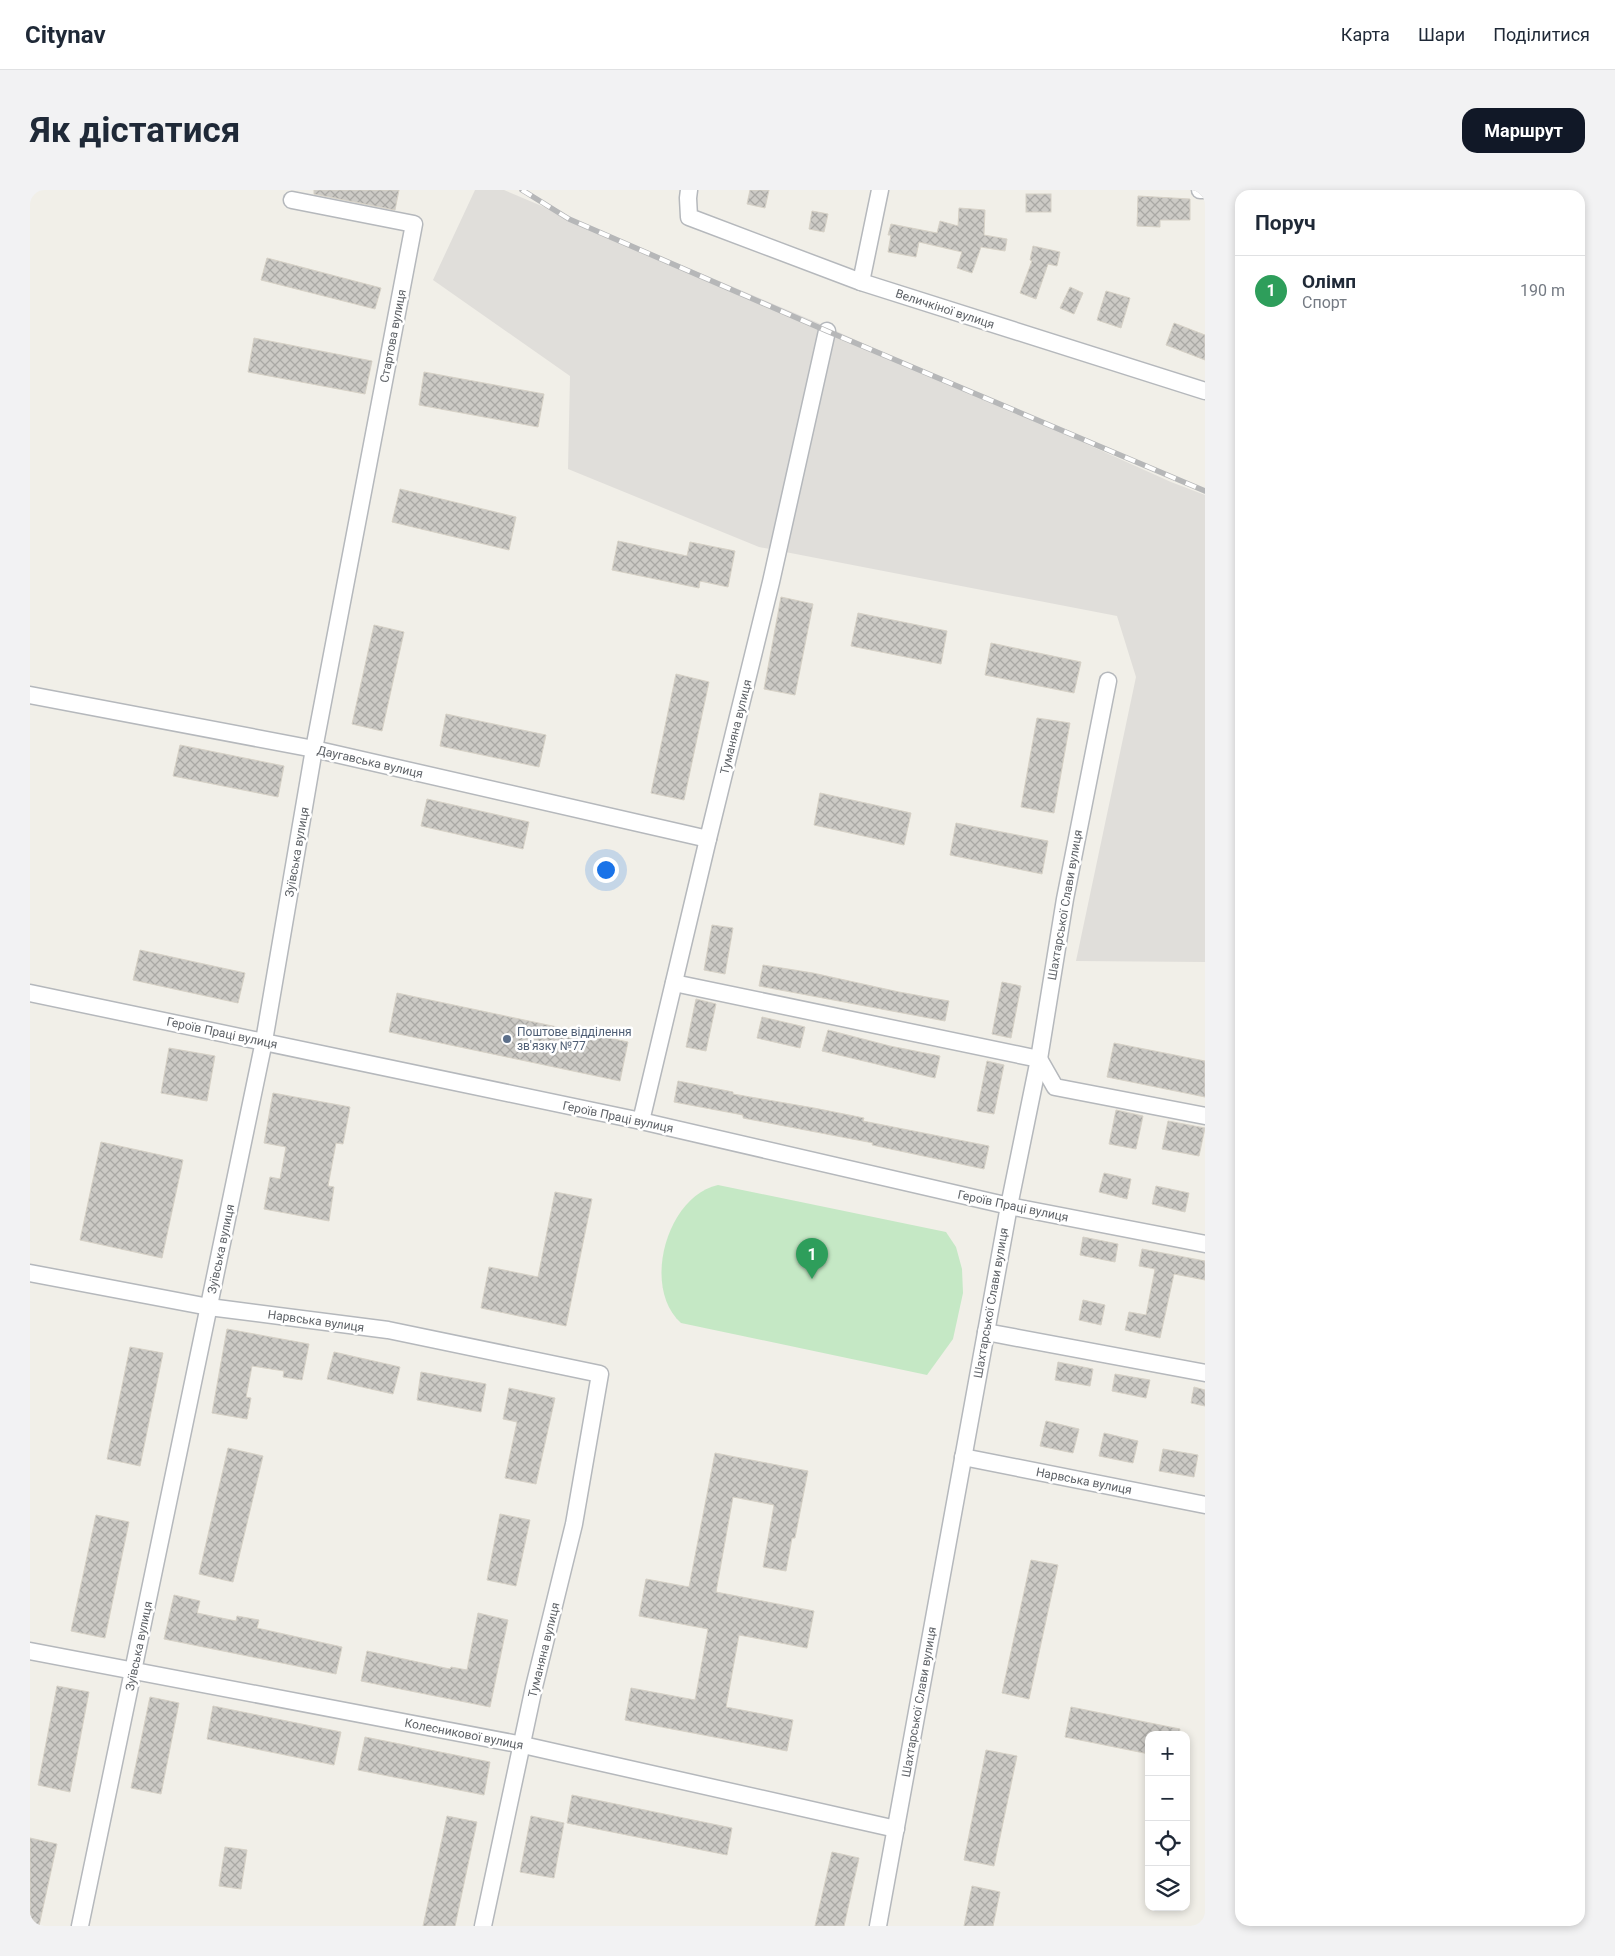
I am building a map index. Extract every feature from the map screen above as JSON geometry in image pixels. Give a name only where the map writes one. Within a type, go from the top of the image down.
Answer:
[{"type":"street","name":"Величкіної вулиця","points":[[690,190],[688,198],[689,217],[861,282],[1205,391]]},
{"type":"street","points":[[861,282],[880,190]]},
{"type":"street","points":[[1200,190],[1205,190]]},
{"type":"street","name":"Стартова вулиця","points":[[292,200],[414,224],[348,570]]},
{"type":"street","name":"Туманяна вулиця","points":[[641,1121],[772,582],[827,331]]},
{"type":"street","name":"Зуївська вулиця","points":[[80,1926],[264,1041],[314,749],[348,570]]},
{"type":"street","name":"Шахтарської Слави вулиця","points":[[878,1926],[1009,1206],[1039,1059],[1065,899],[1108,681]]},
{"type":"street","name":"Даугавська вулиця","points":[[30,695],[314,749],[708,839]]},
{"type":"street","points":[[674,983],[1039,1059],[1054,1087],[1205,1116]]},
{"type":"street","name":"Героїв Праці вулиця","points":[[30,993],[641,1121],[1009,1206],[1205,1244]]},
{"type":"street","name":"Нарвська вулиця","points":[[30,1273],[209,1307],[388,1330],[600,1374]]},
{"type":"street","points":[[986,1332],[1205,1373]]},
{"type":"street","name":"Туманяна вулиця","points":[[483,1926],[534,1687],[574,1524],[600,1374]]},
{"type":"street","name":"Нарвська вулиця","points":[[964,1457],[1205,1505]]},
{"type":"street","name":"Колесникової вулиця","points":[[30,1651],[522,1745],[896,1829]]},
{"type":"shaded area","points":[[475,190],[504,190],[816,322],[1171,482],[1205,495],[1205,962],[1076,961],[1136,677],[1117,616],[759,547],[568,469],[570,376],[433,280]]},
{"type":"green space","points":[[718,1185],[946,1232],[956,1247],[962,1269],[963,1293],[953,1339],[927,1375],[681,1323],[669,1307],[663,1288],[662,1266],[665,1245],[673,1224],[685,1206],[700,1193]]},
{"type":"building","points":[[314,190],[399,190],[395,210],[314,194]]},
{"type":"building","points":[[750,190],[769,190],[765,208],[747,204]]},
{"type":"building","points":[[1026,194],[1051,194],[1051,212],[1026,212]]},
{"type":"building","points":[[1138,196],[1190,199],[1190,220],[1160,220],[1160,227],[1137,226]]},
{"type":"building","points":[[959,208],[985,210],[984,235],[1007,239],[1005,251],[981,247],[972,273],[957,268],[962,252],[919,242],[916,257],[888,252],[891,235],[888,235],[891,224],[937,233],[940,221],[958,226]]},
{"type":"building","points":[[812,211],[828,214],[824,232],[809,229]]},
{"type":"building","points":[[1033,246],[1060,252],[1057,266],[1048,264],[1036,299],[1020,293],[1032,261],[1030,260]]},
{"type":"building","points":[[267,258],[381,288],[375,309],[261,280]]},
{"type":"building","points":[[1070,287],[1083,293],[1074,314],[1060,308]]},
{"type":"building","points":[[1106,291],[1130,298],[1121,328],[1097,320]]},
{"type":"building","points":[[1174,323],[1205,335],[1205,360],[1166,345]]},
{"type":"building","points":[[254,338],[372,361],[365,394],[248,372]]},
{"type":"building","points":[[424,372],[544,394],[538,427],[419,405]]},
{"type":"building","points":[[400,489],[516,517],[509,550],[392,522]]},
{"type":"building","points":[[618,541],[687,556],[690,542],[735,551],[728,587],[700,581],[699,588],[612,570]]},
{"type":"building","points":[[781,597],[813,604],[795,695],[764,689]]},
{"type":"building","points":[[858,613],[947,631],[941,664],[851,646]]},
{"type":"building","points":[[374,625],[404,632],[382,731],[352,724]]},
{"type":"building","points":[[991,643],[1081,662],[1074,693],[985,675]]},
{"type":"building","points":[[676,674],[709,682],[684,800],[651,793]]},
{"type":"building","points":[[446,714],[546,735],[539,767],[440,746]]},
{"type":"building","points":[[1037,718],[1070,723],[1054,813],[1021,807]]},
{"type":"building","points":[[180,745],[284,766],[278,797],[173,776]]},
{"type":"building","points":[[820,793],[911,813],[904,845],[814,825]]},
{"type":"building","points":[[427,799],[529,822],[523,849],[421,826]]},
{"type":"building","points":[[956,823],[1048,841],[1042,874],[950,855]]},
{"type":"building","points":[[712,925],[733,928],[725,974],[704,970]]},
{"type":"building","points":[[140,950],[245,973],[238,1003],[133,980]]},
{"type":"building","points":[[763,965],[813,973],[949,1001],[945,1021],[759,986]]},
{"type":"building","points":[[1002,982],[1021,986],[1011,1038],[992,1034]]},
{"type":"building","points":[[397,993],[628,1042],[620,1081],[389,1032]]},
{"type":"building","points":[[696,999],[716,1004],[706,1051],[686,1047]]},
{"type":"building","points":[[762,1017],[805,1027],[800,1048],[757,1038]]},
{"type":"building","points":[[828,1030],[890,1046],[940,1056],[935,1078],[822,1051]]},
{"type":"building","points":[[1114,1043],[1205,1061],[1205,1097],[1107,1077]]},
{"type":"building","points":[[169,1048],[215,1056],[207,1101],[161,1093]]},
{"type":"building","points":[[987,1061],[1004,1065],[994,1114],[977,1111]]},
{"type":"building","points":[[678,1081],[733,1092],[733,1094],[864,1118],[863,1121],[989,1146],[984,1169],[872,1145],[873,1143],[743,1118],[743,1115],[674,1102]]},
{"type":"building","points":[[273,1093],[350,1107],[343,1144],[336,1143],[328,1186],[334,1187],[329,1221],[264,1209],[270,1177],[280,1179],[286,1147],[264,1143]]},
{"type":"building","points":[[1116,1110],[1143,1116],[1136,1149],[1109,1144]]},
{"type":"building","points":[[1168,1121],[1205,1128],[1199,1156],[1162,1149]]},
{"type":"building","points":[[101,1142],[183,1160],[162,1258],[80,1240]]},
{"type":"building","points":[[1104,1173],[1131,1179],[1127,1199],[1099,1192]]},
{"type":"building","points":[[1156,1186],[1189,1193],[1185,1212],[1152,1204]]},
{"type":"building","points":[[555,1192],[592,1199],[566,1326],[481,1308],[489,1267],[538,1277]]},
{"type":"building","points":[[1083,1237],[1118,1244],[1115,1262],[1080,1255]]},
{"type":"building","points":[[1142,1249],[1205,1261],[1205,1280],[1174,1274],[1160,1338],[1125,1330],[1129,1312],[1146,1315],[1155,1269],[1139,1266]]},
{"type":"building","points":[[1083,1300],[1105,1305],[1101,1325],[1079,1320]]},
{"type":"building","points":[[227,1329],[309,1344],[302,1380],[283,1377],[284,1371],[252,1366],[246,1397],[251,1398],[247,1419],[212,1413]]},
{"type":"building","points":[[130,1347],[163,1353],[140,1466],[107,1459]]},
{"type":"building","points":[[334,1352],[400,1367],[393,1394],[327,1379]]},
{"type":"building","points":[[1058,1362],[1093,1369],[1090,1386],[1055,1380]]},
{"type":"building","points":[[421,1372],[486,1384],[481,1412],[417,1400]]},
{"type":"building","points":[[1115,1374],[1150,1380],[1146,1398],[1112,1391]]},
{"type":"building","points":[[1194,1387],[1205,1390],[1205,1406],[1191,1403]]},
{"type":"building","points":[[509,1388],[555,1398],[536,1484],[505,1478],[517,1422],[503,1419]]},
{"type":"building","points":[[1046,1421],[1079,1429],[1073,1453],[1040,1446]]},
{"type":"building","points":[[1104,1433],[1138,1441],[1133,1463],[1099,1456]]},
{"type":"building","points":[[228,1448],[263,1456],[233,1582],[199,1574]]},
{"type":"building","points":[[1163,1449],[1198,1455],[1194,1477],[1159,1471]]},
{"type":"building","points":[[715,1453],[808,1471],[795,1538],[792,1538],[786,1571],[763,1567],[774,1505],[733,1497],[716,1592],[814,1611],[807,1648],[739,1635],[726,1707],[793,1720],[787,1751],[625,1720],[631,1688],[695,1700],[708,1629],[639,1616],[646,1579],[689,1587]]},
{"type":"building","points":[[500,1514],[530,1520],[516,1586],[487,1580]]},
{"type":"building","points":[[96,1515],[129,1522],[105,1638],[71,1631]]},
{"type":"building","points":[[1031,1560],[1058,1565],[1029,1699],[1002,1693]]},
{"type":"building","points":[[174,1595],[200,1601],[197,1613],[236,1621],[237,1616],[259,1620],[257,1628],[342,1647],[336,1674],[164,1639]]},
{"type":"building","points":[[478,1613],[508,1620],[490,1707],[361,1681],[367,1651],[450,1669],[451,1667],[467,1670]]},
{"type":"building","points":[[57,1686],[89,1692],[70,1792],[38,1785]]},
{"type":"building","points":[[150,1697],[179,1703],[161,1794],[131,1788]]},
{"type":"building","points":[[213,1706],[341,1732],[334,1765],[207,1739]]},
{"type":"building","points":[[1071,1707],[1180,1729],[1180,1731],[1145,1731],[1145,1753],[1065,1737]]},
{"type":"building","points":[[365,1737],[490,1762],[484,1795],[358,1770]]},
{"type":"building","points":[[986,1750],[1017,1756],[994,1866],[964,1860]]},
{"type":"building","points":[[572,1795],[732,1828],[727,1855],[567,1823]]},
{"type":"building","points":[[447,1816],[477,1822],[455,1926],[423,1926]]},
{"type":"building","points":[[531,1816],[564,1823],[554,1878],[520,1872]]},
{"type":"building","points":[[30,1838],[57,1844],[39,1926],[30,1926]]},
{"type":"building","points":[[225,1847],[247,1850],[241,1889],[219,1886]]},
{"type":"building","points":[[832,1852],[859,1858],[844,1926],[815,1926]]},
{"type":"building","points":[[972,1886],[1000,1892],[993,1926],[964,1926]]},
{"type":"railway","points":[[522,190],[569,219],[827,331],[1205,491]]},
{"type":"place","name":"Поштове відділення зв'язку №77","points":[[507,1039]]},
{"type":"place","name":"Олімп","points":[[812,1279]]}]
